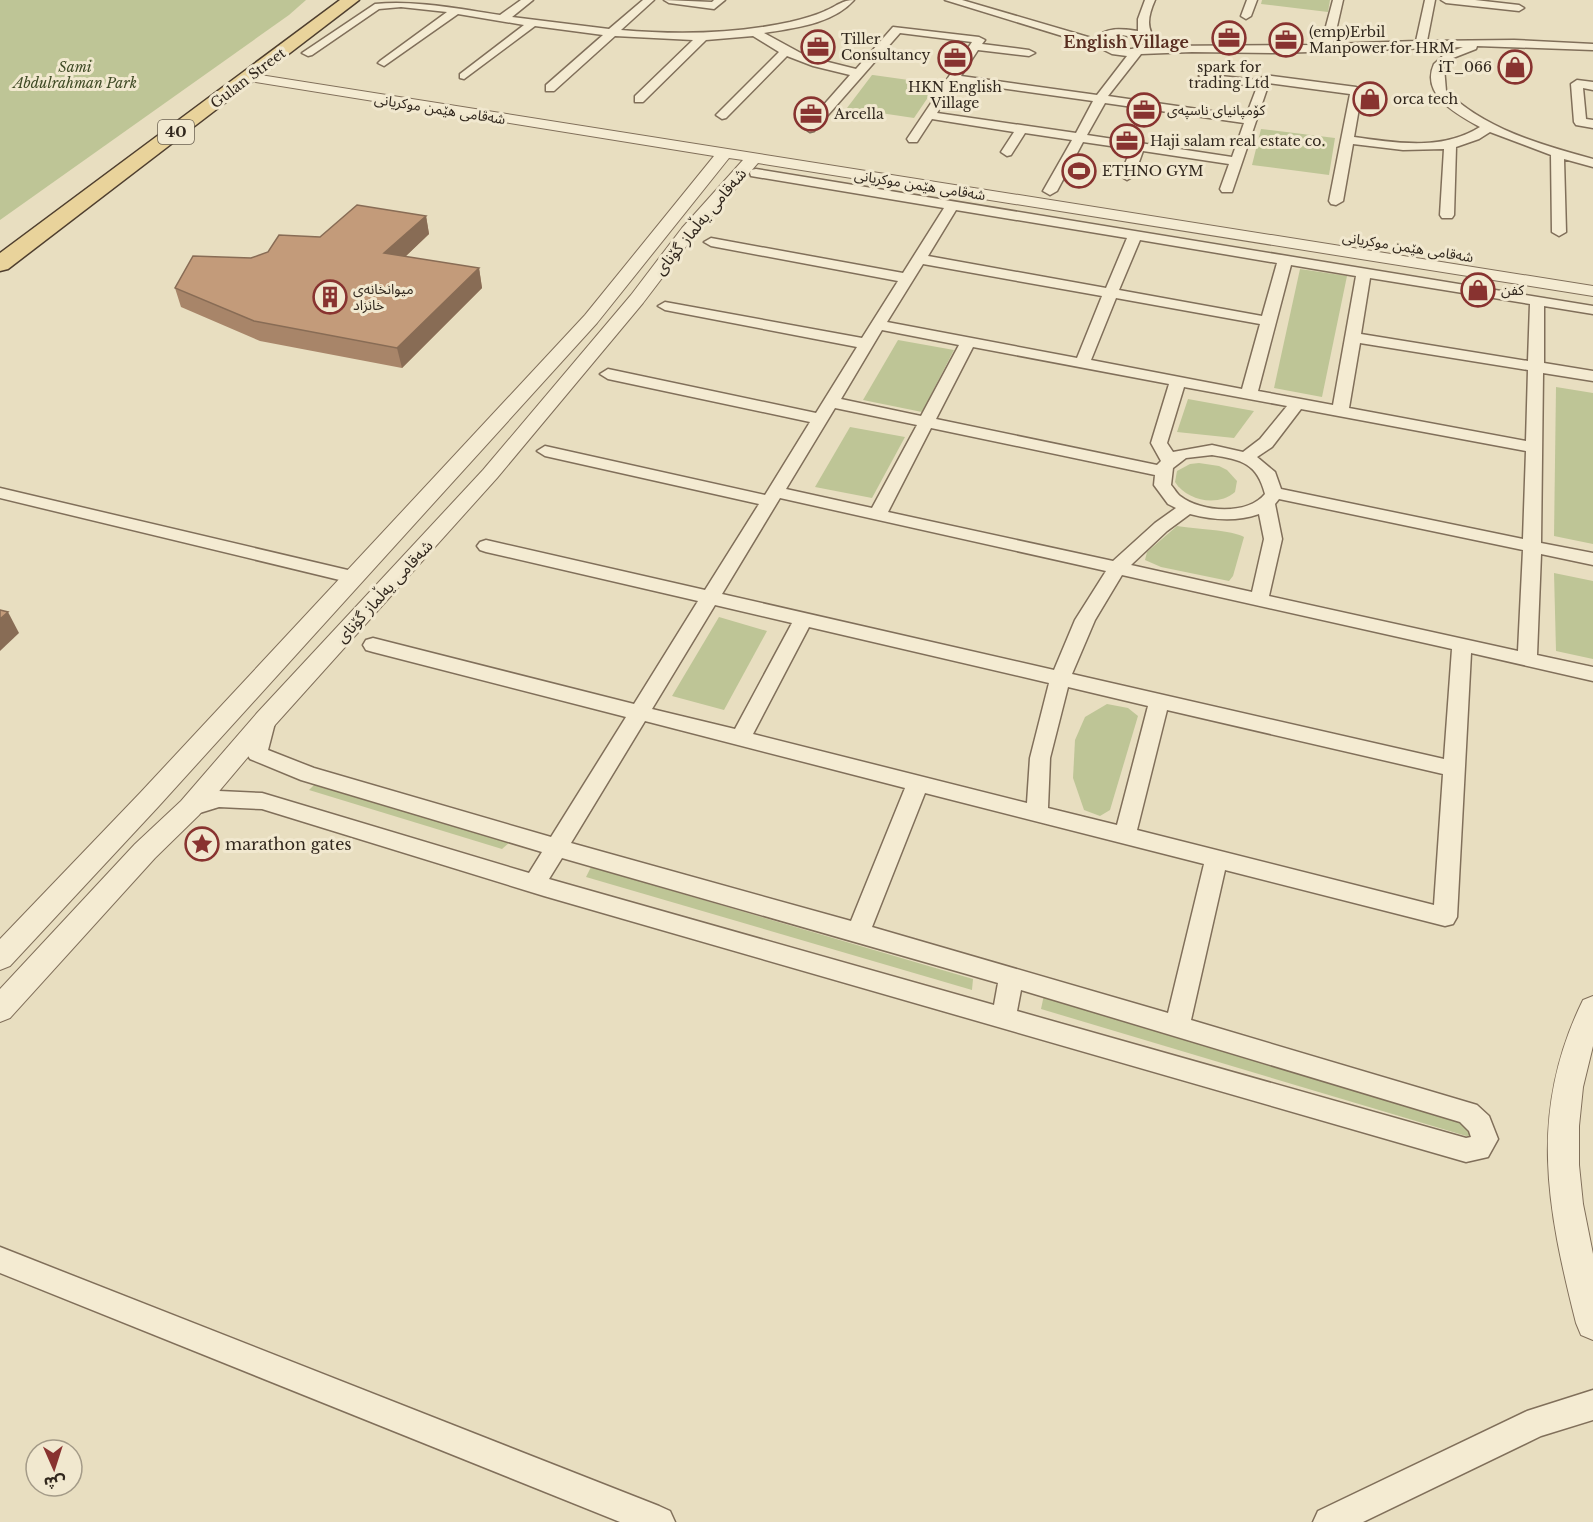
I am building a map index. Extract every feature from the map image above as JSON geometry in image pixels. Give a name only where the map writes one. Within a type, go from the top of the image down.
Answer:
[{"type":"main road","name":"Gulan Street","points":[[18,227],[332,0]]},
{"type":"main road","name":"Gulan Street","points":[[0,264],[351,0]]},
{"type":"street","points":[[503,18],[528,0]]},
{"type":"street","points":[[549,88],[649,0]]},
{"type":"street","points":[[669,0],[714,6],[720,0]]},
{"type":"street","points":[[308,53],[379,6],[399,4],[611,34],[702,37],[755,32],[828,15],[849,0]]},
{"type":"street","points":[[952,0],[1118,51],[1494,43]]},
{"type":"street","points":[[1246,16],[1252,0]]},
{"type":"street","points":[[1326,48],[1338,0]]},
{"type":"street","points":[[1421,44],[1430,0]]},
{"type":"street","points":[[1446,0],[1518,21],[1593,47]]},
{"type":"street","points":[[1103,96],[1106,70],[1100,38],[1113,32],[1148,5]]},
{"type":"street","points":[[1050,191],[1103,96],[1139,51],[1151,46],[1143,30],[1148,5]]},
{"type":"street","points":[[384,63],[455,11]]},
{"type":"street","points":[[1372,46],[1398,50],[1429,62],[1494,43],[1518,21]]},
{"type":"street","points":[[464,76],[533,23]]},
{"type":"street","points":[[810,128],[897,29],[979,40],[913,139]]},
{"type":"street","points":[[1051,29],[1129,32],[1148,38],[1212,50]]},
{"type":"street","points":[[755,32],[785,52],[826,68],[858,73]]},
{"type":"street","points":[[639,99],[702,37]]},
{"type":"street","points":[[975,46],[1029,53]]},
{"type":"street","points":[[722,115],[785,52]]},
{"type":"street","points":[[1429,62],[1440,92],[1456,106],[1489,127],[1557,154],[1593,163]]},
{"type":"street","name":"شەقامی هێمن موکریانی","points":[[255,72],[463,100],[1050,191],[1488,267],[1593,291]]},
{"type":"street","name":"شەقامی هێمن موکریانی","points":[[255,72],[449,110],[724,154],[754,166],[1488,267],[1593,276]]},
{"type":"street","points":[[1204,76],[1264,84]]},
{"type":"street","points":[[952,78],[1103,96],[1251,120]]},
{"type":"street","points":[[1227,189],[1265,79],[1356,91],[1349,140],[1336,201]]},
{"type":"street","points":[[1593,86],[1576,84],[1580,122],[1593,124]]},
{"type":"street","points":[[449,110],[463,100]]},
{"type":"street","points":[[928,115],[1236,161]]},
{"type":"street","points":[[1349,140],[1380,144],[1450,145],[1481,134],[1489,127]]},
{"type":"street","points":[[1007,152],[1022,129]]},
{"type":"street","points":[[1447,215],[1450,145]]},
{"type":"street","points":[[1126,176],[1139,146]]},
{"type":"street","name":"شەقامی یەڵماز گۆنای","points":[[0,958],[591,319],[724,154]]},
{"type":"street","points":[[1557,154],[1559,232]]},
{"type":"street","points":[[754,166],[952,205],[1593,310]]},
{"type":"street","name":"شەقامی یەڵماز گۆنای","points":[[0,1009],[145,851],[190,808],[266,719],[459,509],[638,299],[688,232],[754,166]]},
{"type":"street","points":[[534,884],[952,205]]},
{"type":"street","points":[[1082,363],[1135,235]]},
{"type":"street","points":[[711,242],[907,278]]},
{"type":"street","points":[[919,259],[1268,321]]},
{"type":"street","points":[[1249,394],[1285,259]]},
{"type":"street","points":[[1340,413],[1364,272]]},
{"type":"street","points":[[1527,660],[1538,301]]},
{"type":"street","points":[[665,306],[867,344]]},
{"type":"street","points":[[878,325],[1534,448]]},
{"type":"street","points":[[1353,337],[1593,376]]},
{"type":"street","points":[[878,514],[968,342]]},
{"type":"street","points":[[608,374],[821,418]]},
{"type":"street","points":[[1178,381],[1159,443],[1166,466],[1162,480],[1166,490],[1188,507],[1222,515],[1240,515],[1255,511],[1270,499],[1593,559]]},
{"type":"street","points":[[831,402],[1166,466],[1195,450],[1221,451],[1245,458],[1268,474],[1273,484],[1270,499],[1273,539],[1259,600]]},
{"type":"street","points":[[1245,458],[1266,442],[1298,404]]},
{"type":"street","points":[[545,451],[773,496],[878,514],[1593,674]]},
{"type":"street","points":[[0,493],[352,577]]},
{"type":"street","points":[[424,500],[459,509]]},
{"type":"street","points":[[1037,813],[1040,758],[1060,678],[1085,620],[1117,568],[1161,527],[1188,507]]},
{"type":"street","points":[[486,546],[1454,769]]},
{"type":"street","points":[[741,738],[803,619]]},
{"type":"street","points":[[373,645],[1445,916],[1462,645]]},
{"type":"street","points":[[1125,836],[1159,701]]},
{"type":"street","points":[[190,808],[219,799],[262,801],[534,884],[1466,1150],[1479,1148],[1485,1139],[1480,1124],[1467,1113],[858,932],[555,847],[308,774],[257,754],[266,719]]},
{"type":"street","points":[[858,932],[918,783]]},
{"type":"street","points":[[1177,1026],[1216,859]]},
{"type":"street","points":[[1004,1020],[1011,978]]},
{"type":"street","points":[[1593,1009],[1582,1032],[1569,1073],[1561,1144],[1570,1225],[1593,1323]]},
{"type":"street","points":[[0,1260],[659,1522]]},
{"type":"street","points":[[1329,1522],[1538,1422],[1593,1405]]},
{"type":"green space","name":"Sami Abdulrahman Park","points":[[0,0],[306,0],[289,15],[0,220]]},
{"type":"green space","points":[[1262,0],[1330,0],[1328,12],[1261,4]]},
{"type":"green space","points":[[872,75],[937,84],[914,118],[847,108]]},
{"type":"green space","points":[[1261,129],[1335,138],[1329,175],[1252,165]]},
{"type":"green space","points":[[1300,269],[1347,276],[1322,397],[1274,388]]},
{"type":"green space","points":[[898,340],[954,350],[922,412],[863,400]]},
{"type":"green space","points":[[1556,387],[1593,393],[1593,544],[1554,536]]},
{"type":"green space","points":[[1188,399],[1254,411],[1234,438],[1177,432]]},
{"type":"green space","points":[[850,427],[905,437],[872,498],[815,487]]},
{"type":"green space","points":[[1190,464],[1219,466],[1227,470],[1237,481],[1235,492],[1228,497],[1212,500],[1203,500],[1187,494],[1175,482],[1177,471]]},
{"type":"green space","points":[[1177,526],[1222,531],[1244,537],[1233,576],[1229,581],[1161,567],[1145,560],[1147,552]]},
{"type":"green space","points":[[1554,573],[1593,581],[1593,659],[1556,651]]},
{"type":"green space","points":[[719,617],[767,631],[724,710],[672,696]]},
{"type":"green space","points":[[1107,704],[1128,708],[1138,716],[1110,810],[1100,816],[1084,810],[1073,778],[1075,740],[1085,717]]},
{"type":"green space","points":[[315,784],[510,842],[502,849],[309,790]]},
{"type":"green space","points":[[591,867],[973,979],[972,990],[586,877]]},
{"type":"green space","points":[[1044,995],[1476,1123],[1473,1138],[1041,1009]]},
{"type":"building","name":"میوانخانەی خانزاد","points":[[357,205],[426,216],[384,253],[479,268],[397,348],[254,321],[175,288],[193,256],[251,258],[268,252],[279,235],[320,237]]},
{"type":"building","points":[[0,610],[8,612],[0,619]]},
{"type":"place","name":"spark for trading Ltd","points":[[1229,38]]},
{"type":"place","name":"(emp)Erbil Manpower for HRM","points":[[1286,40]]},
{"type":"place","name":"Tiller Consultancy","points":[[818,47]]},
{"type":"place","name":"HKN English Village","points":[[955,58]]},
{"type":"place","name":"iT_066","points":[[1515,67]]},
{"type":"place","name":"orca tech","points":[[1370,99]]},
{"type":"place","name":"کۆمپانیای ناسپەی","points":[[1144,110]]},
{"type":"place","name":"Arcella","points":[[811,114]]},
{"type":"place","name":"Haji salam real estate co.","points":[[1127,141]]},
{"type":"place","name":"ETHNO GYM","points":[[1079,171]]},
{"type":"place","name":"كفن","points":[[1478,290]]},
{"type":"place","name":"میوانخانەی خانزاد","points":[[330,297]]},
{"type":"place","name":"marathon gates","points":[[202,844]]},
{"type":"district","name":"English Village","points":[[1126,42]]}]
